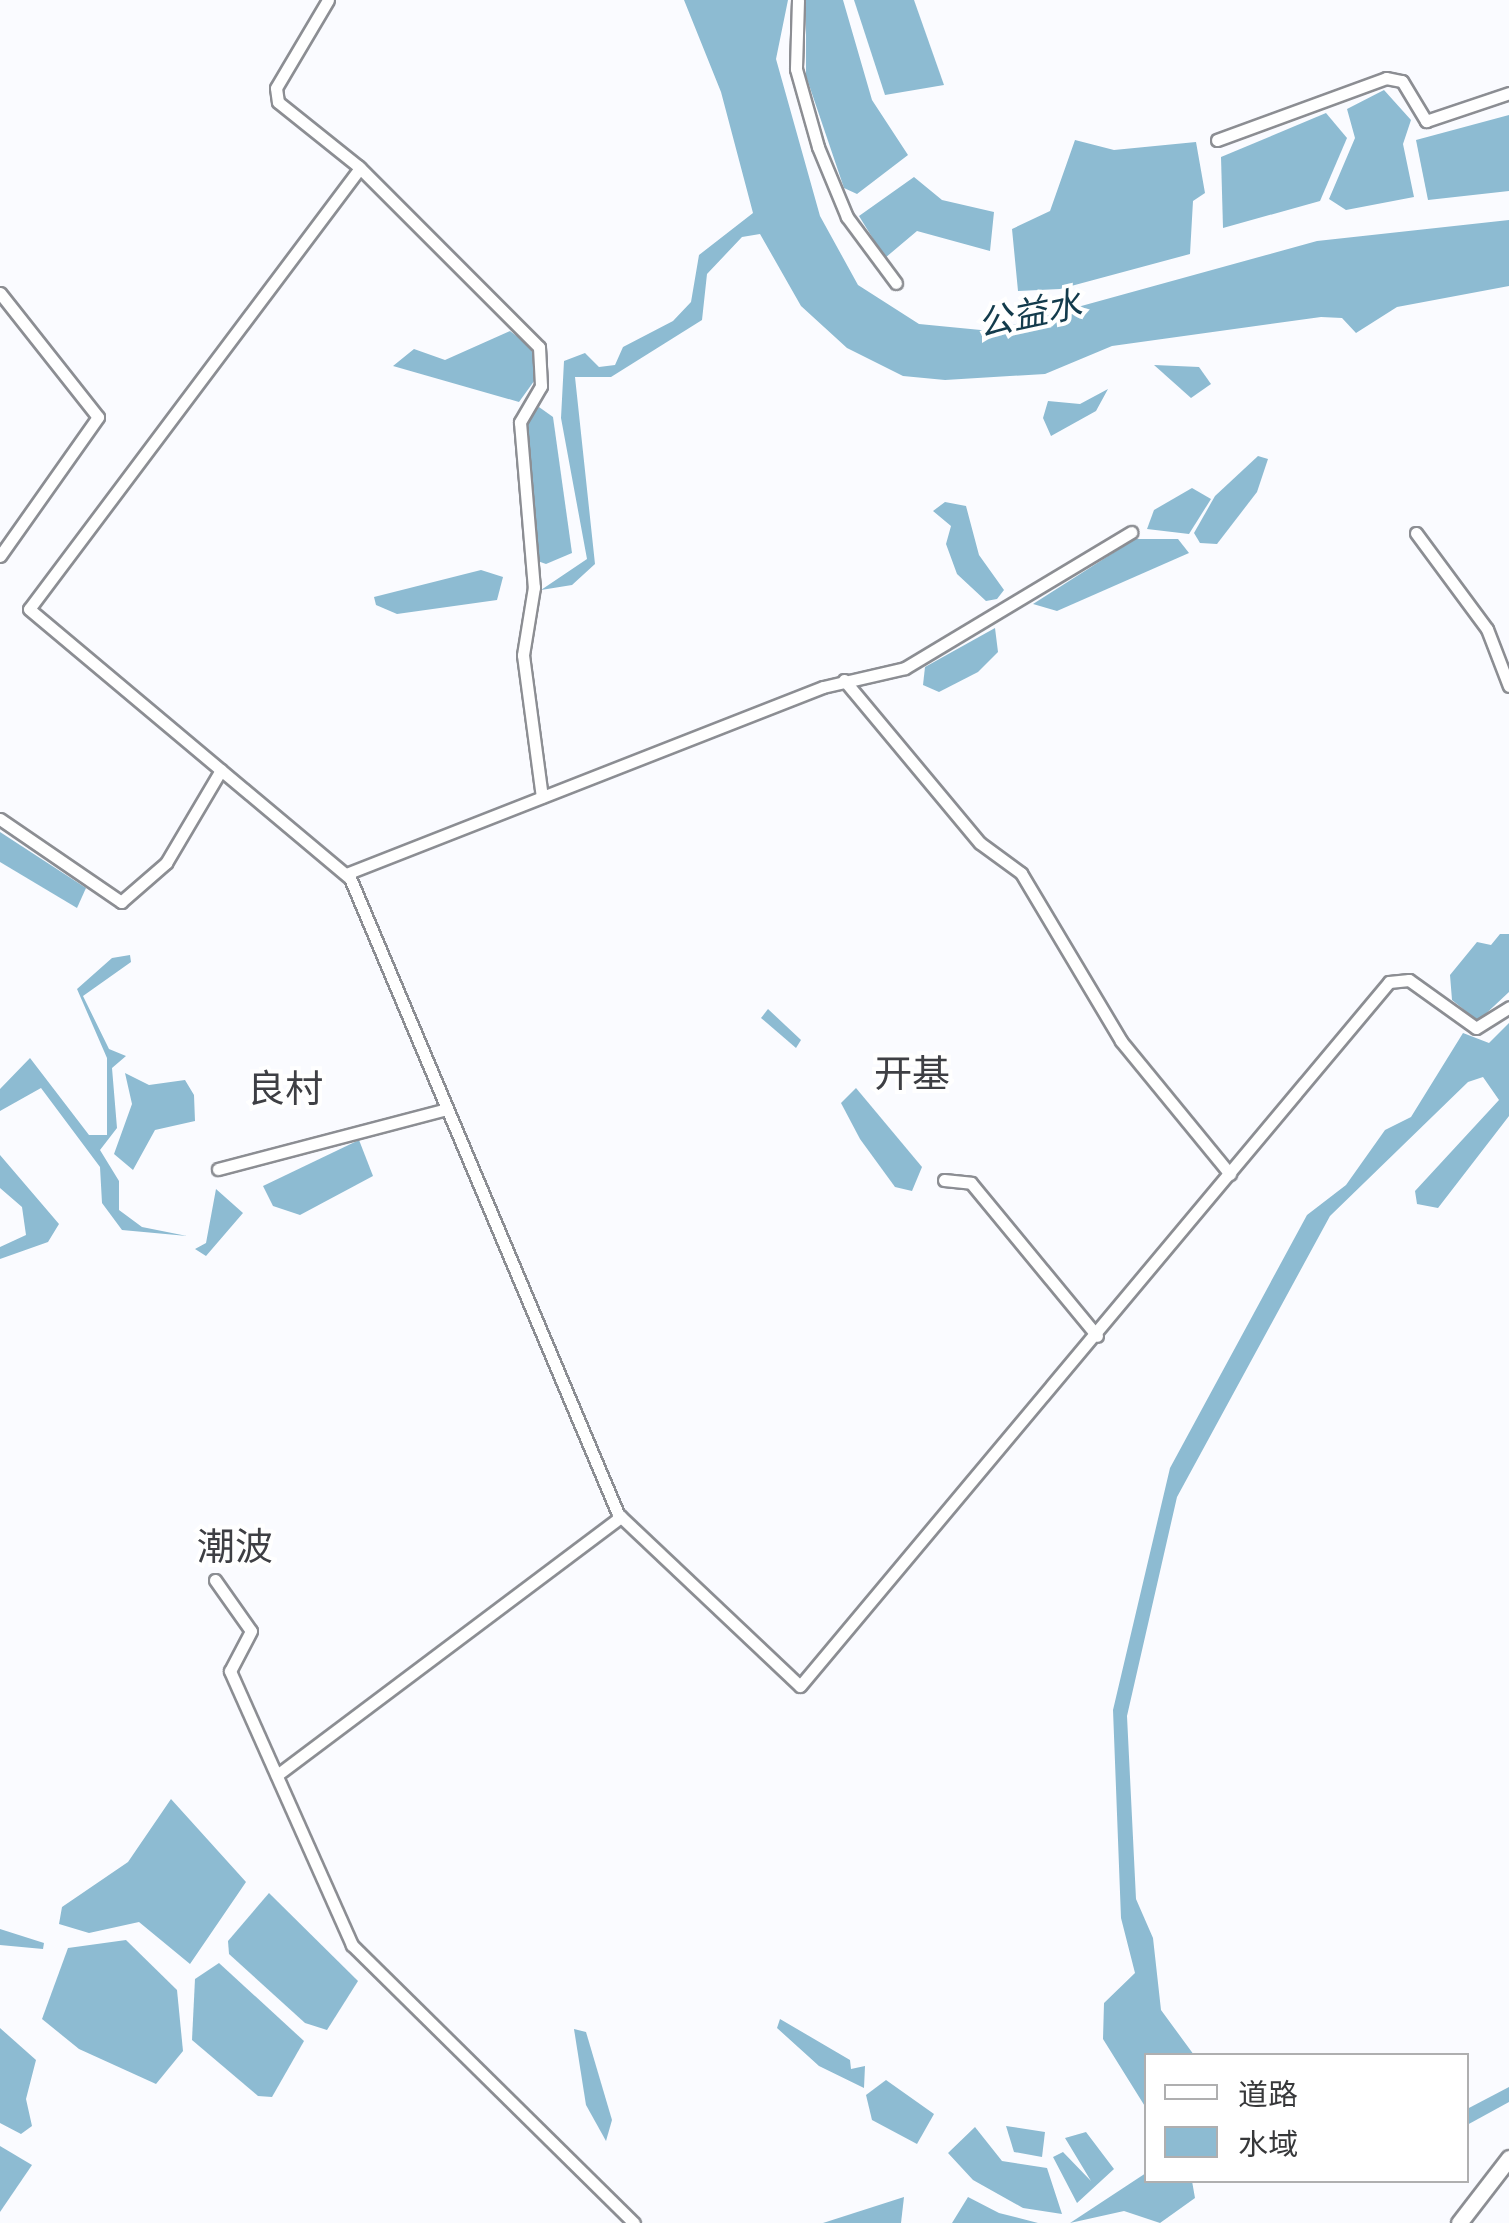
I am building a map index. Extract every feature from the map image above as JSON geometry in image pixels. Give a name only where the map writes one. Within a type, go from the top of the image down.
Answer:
[{"type":"street","points":[[328,0],[276,96],[360,168],[539,348],[541,386],[520,422],[534,588],[524,655],[542,797]]},
{"type":"street","points":[[798,0],[796,69],[818,147],[847,217],[896,284]]},
{"type":"street","points":[[1217,140],[1386,78],[1402,81],[1426,121],[1509,93]]},
{"type":"street","points":[[360,168],[29,609],[346,874],[621,1517],[800,1686],[1391,981],[1409,980],[1476,1028],[1509,1007]]},
{"type":"street","points":[[0,293],[98,417],[0,556]]},
{"type":"street","points":[[346,874],[844,680],[916,663],[1131,532]]},
{"type":"street","points":[[1416,533],[1486,628],[1509,686]]},
{"type":"street","points":[[844,680],[980,844],[1021,873],[1121,1041],[1230,1174]]},
{"type":"street","points":[[0,819],[121,902],[166,863],[220,770]]},
{"type":"street","points":[[218,1169],[446,1109]]},
{"type":"street","points":[[944,1180],[971,1184],[1097,1336]]},
{"type":"street","points":[[277,1776],[621,1517]]},
{"type":"street","points":[[215,1580],[250,1628],[250,1642],[229,1668],[352,1945],[634,2223]]},
{"type":"street","points":[[1458,2223],[1509,2158]]},
{"type":"water","points":[[684,0],[788,0],[776,59],[820,216],[858,285],[919,324],[991,331],[1317,241],[1509,220],[1509,286],[1397,307],[1356,333],[1342,318],[1321,317],[1112,346],[1045,374],[945,380],[903,376],[847,348],[801,306],[760,234],[742,237],[707,274],[702,320],[611,377],[575,377],[595,564],[572,585],[541,590],[587,559],[561,418],[564,361],[585,353],[599,367],[615,365],[623,347],[673,321],[691,302],[699,255],[753,213],[721,92]]},
{"type":"water","points":[[806,0],[843,0],[872,100],[908,155],[857,194],[844,188],[806,76]]},
{"type":"water","points":[[854,0],[914,0],[944,85],[885,95]]},
{"type":"water","points":[[1384,90],[1411,120],[1403,144],[1414,197],[1346,210],[1329,199],[1355,138],[1347,109]]},
{"type":"water","points":[[1326,113],[1347,138],[1320,201],[1223,228],[1221,157]]},
{"type":"water","points":[[1509,115],[1509,191],[1428,200],[1416,140]]},
{"type":"water","points":[[1075,140],[1114,150],[1196,142],[1205,193],[1193,201],[1190,254],[1060,289],[1018,291],[1012,229],[1050,211]]},
{"type":"water","points":[[914,177],[942,200],[994,212],[990,251],[917,231],[885,258],[859,216]]},
{"type":"water","points":[[510,331],[531,347],[537,377],[519,402],[393,366],[414,349],[445,360]]},
{"type":"water","points":[[1154,365],[1199,367],[1211,384],[1191,398]]},
{"type":"water","points":[[1108,389],[1096,411],[1051,436],[1043,418],[1048,401],[1080,404]]},
{"type":"water","points":[[539,407],[553,417],[572,553],[546,564],[532,559],[527,422]]},
{"type":"water","points":[[1258,456],[1268,459],[1257,492],[1217,544],[1200,543],[1194,533],[1215,496]]},
{"type":"water","points":[[1192,488],[1211,499],[1189,534],[1147,529],[1154,510]]},
{"type":"water","points":[[945,502],[966,506],[979,555],[1004,590],[997,599],[986,601],[957,574],[946,544],[951,526],[933,511]]},
{"type":"water","points":[[1135,539],[1178,539],[1189,553],[1057,611],[1033,604]]},
{"type":"water","points":[[481,570],[503,577],[497,600],[397,614],[376,605],[374,597]]},
{"type":"water","points":[[995,628],[998,652],[978,672],[939,692],[923,685],[925,667]]},
{"type":"water","points":[[0,832],[86,888],[77,908],[0,862]]},
{"type":"water","points":[[1500,934],[1509,934],[1509,992],[1478,1021],[1452,1000],[1450,975],[1477,942],[1491,945]]},
{"type":"water","points":[[130,955],[131,962],[83,996],[109,1049],[126,1056],[112,1068],[117,1128],[100,1150],[119,1181],[119,1210],[142,1227],[187,1236],[122,1230],[102,1203],[100,1167],[41,1088],[0,1111],[0,1089],[30,1058],[89,1135],[107,1135],[107,1058],[77,989],[112,958]]},
{"type":"water","points":[[768,1009],[801,1040],[796,1048],[761,1018]]},
{"type":"water","points":[[1509,1023],[1509,1116],[1438,1208],[1417,1204],[1415,1191],[1499,1100],[1483,1077],[1468,1082],[1330,1216],[1177,1497],[1127,1716],[1136,1899],[1153,1938],[1161,2010],[1193,2053],[1144,2053],[1144,2105],[1103,2039],[1104,2003],[1135,1973],[1121,1918],[1113,1710],[1170,1468],[1307,1215],[1346,1185],[1385,1130],[1411,1117],[1463,1033],[1489,1043]]},
{"type":"water","points":[[125,1073],[149,1085],[185,1080],[194,1095],[195,1121],[155,1130],[133,1170],[114,1154],[132,1104]]},
{"type":"water","points":[[856,1088],[922,1167],[912,1191],[895,1187],[860,1139],[841,1103]]},
{"type":"water","points":[[359,1140],[373,1176],[300,1215],[273,1206],[263,1186]]},
{"type":"water","points":[[0,1155],[59,1224],[48,1242],[0,1259],[0,1247],[26,1235],[22,1207],[0,1188]]},
{"type":"water","points":[[216,1189],[243,1213],[206,1256],[195,1249],[206,1243]]},
{"type":"water","points":[[171,1799],[246,1882],[190,1964],[139,1922],[89,1933],[59,1924],[62,1907],[128,1862]]},
{"type":"water","points":[[269,1893],[358,1981],[327,2030],[305,2023],[229,1954],[228,1941]]},
{"type":"water","points":[[0,1929],[44,1943],[43,1949],[0,1945]]},
{"type":"water","points":[[126,1940],[177,1990],[183,2051],[156,2084],[79,2049],[42,2019],[68,1948]]},
{"type":"water","points":[[219,1963],[304,2041],[272,2097],[258,2096],[192,2040],[195,1979]]},
{"type":"water","points":[[780,2019],[850,2060],[851,2069],[865,2066],[864,2088],[819,2066],[777,2028]]},
{"type":"water","points":[[0,2028],[36,2060],[26,2099],[32,2126],[21,2134],[0,2123]]},
{"type":"water","points":[[574,2029],[586,2032],[612,2120],[606,2141],[586,2105]]},
{"type":"water","points":[[886,2080],[934,2114],[917,2144],[872,2120],[866,2095]]},
{"type":"water","points":[[1509,2087],[1509,2102],[1469,2124],[1469,2108]]},
{"type":"water","points":[[1006,2126],[1045,2132],[1042,2157],[1014,2152]]},
{"type":"water","points":[[975,2127],[1002,2161],[1047,2168],[1062,2214],[1023,2208],[973,2180],[948,2153]]},
{"type":"water","points":[[1086,2132],[1114,2169],[1077,2203],[1053,2157],[1063,2152],[1091,2181],[1065,2138]]},
{"type":"water","points":[[0,2146],[32,2165],[0,2212]]},
{"type":"water","points":[[1144,2174],[1144,2183],[1192,2183],[1195,2198],[1160,2223],[1124,2211],[1070,2223]]},
{"type":"water","points":[[904,2197],[901,2223],[823,2223]]},
{"type":"water","points":[[968,2197],[999,2213],[1038,2223],[952,2223]]},
{"type":"district","name":"开基","points":[[912,1073]]},
{"type":"district","name":"良村","points":[[285,1088]]},
{"type":"district","name":"潮波","points":[[235,1546]]},
{"type":"water label","name":"公益水","points":[[1029,312]]}]
